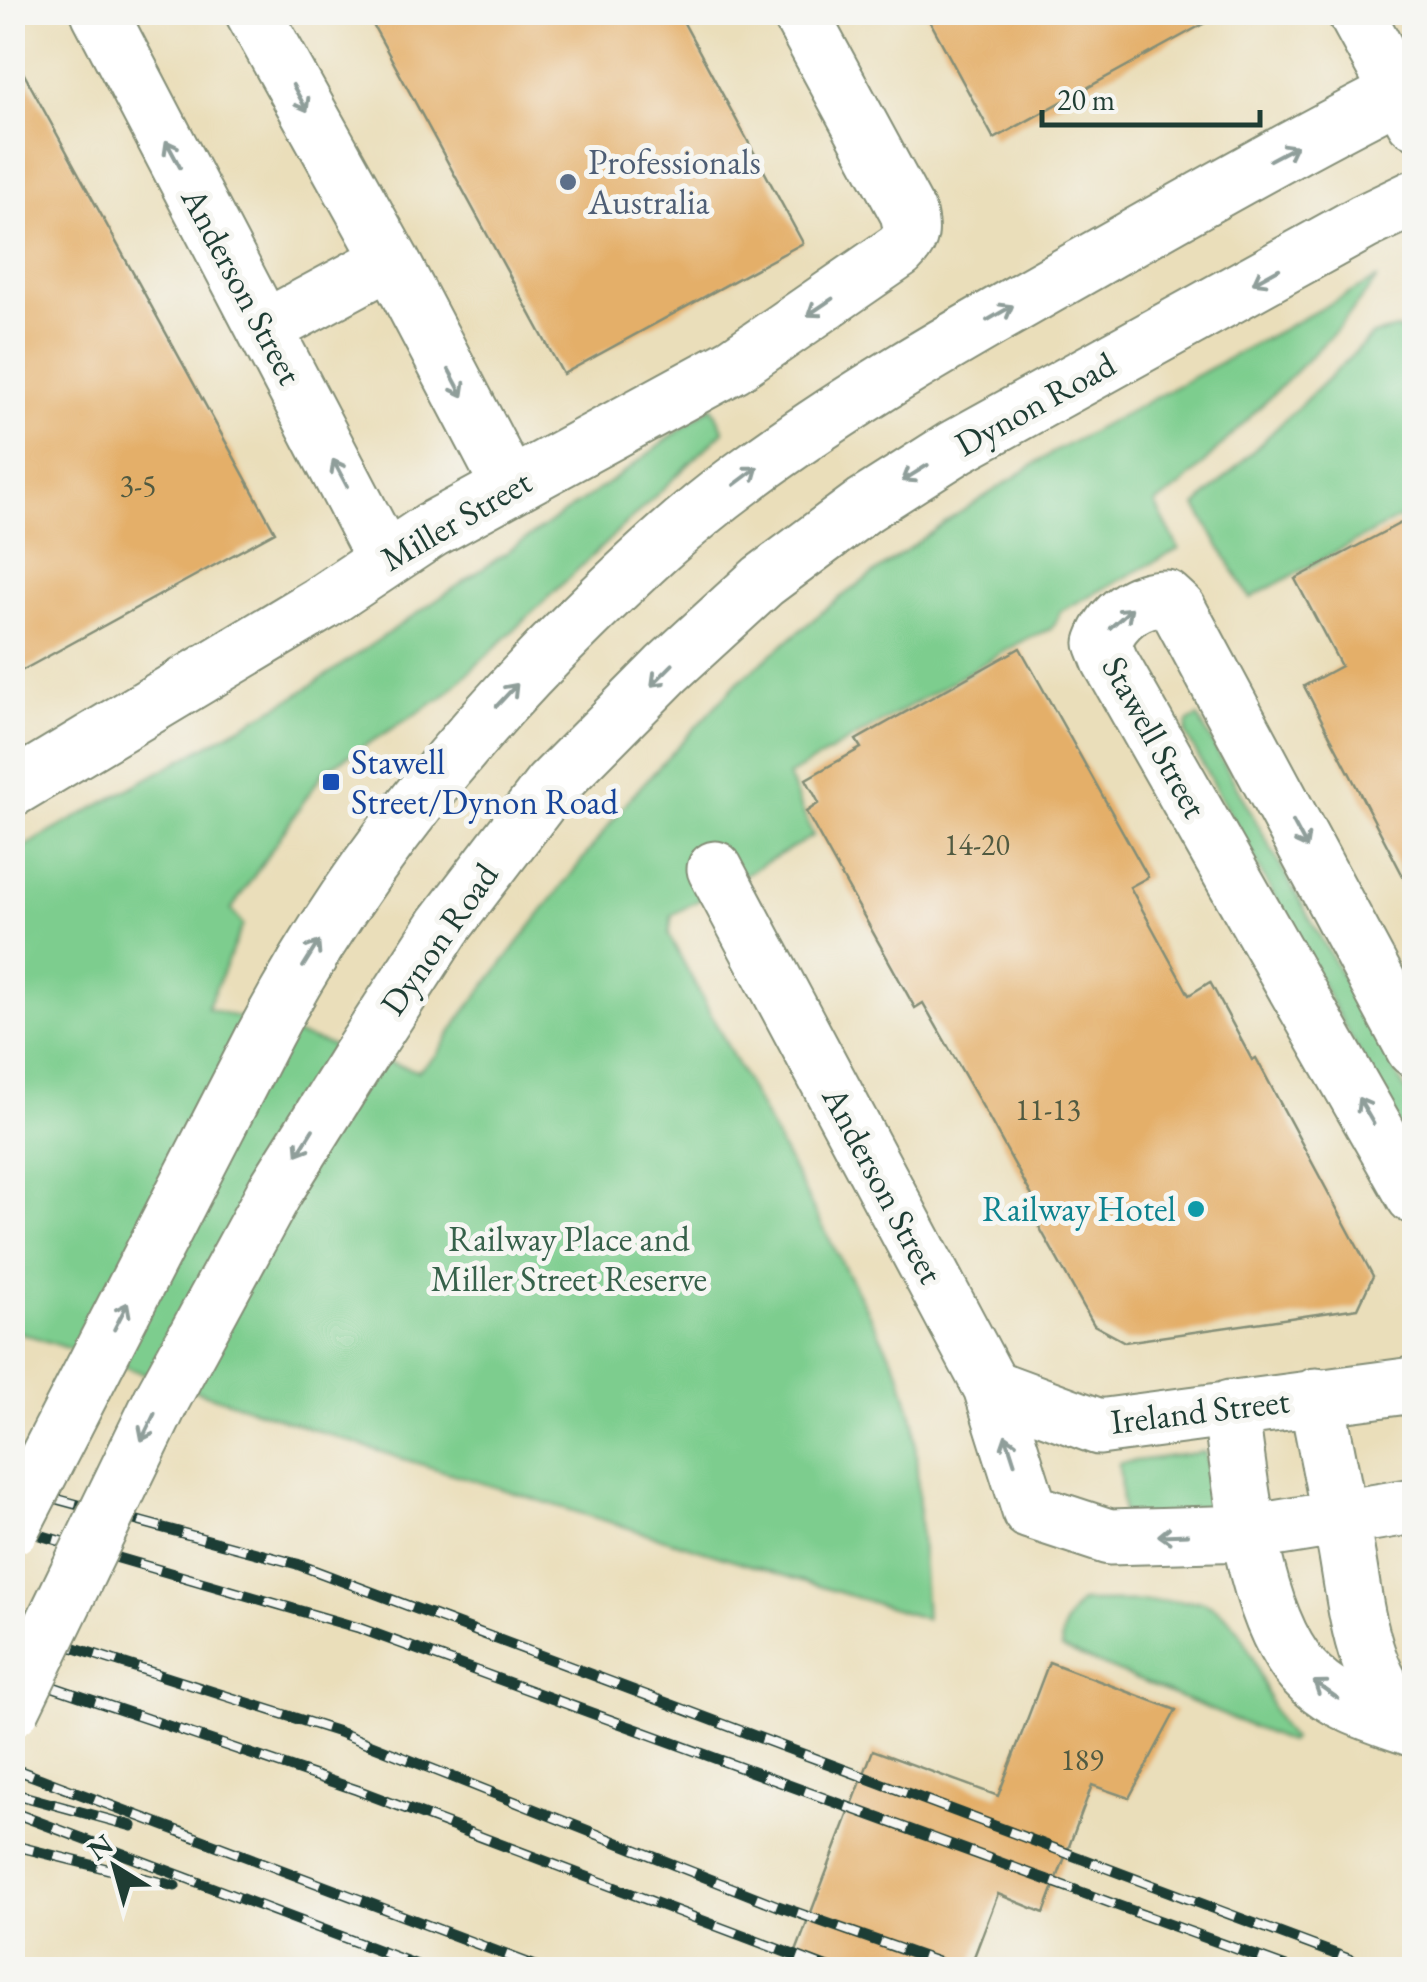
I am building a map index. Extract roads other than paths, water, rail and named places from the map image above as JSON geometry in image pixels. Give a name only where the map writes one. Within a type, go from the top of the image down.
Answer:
[{"type":"street","name":"Anderson Street","points":[[98,12],[385,560]]},
{"type":"street","points":[[253,12],[391,260],[510,486]]},
{"type":"street","name":"Miller Street","points":[[12,788],[320,604],[431,530],[734,365],[899,251],[911,236],[908,212],[799,12]]},
{"type":"street","points":[[12,1528],[285,996],[354,887],[464,742],[594,607],[688,522],[786,446],[916,362],[1264,163],[1410,99],[1355,12]]},
{"type":"street","name":"Dynon Road","points":[[12,1709],[162,1399],[275,1191],[454,913],[551,786],[667,669],[764,581],[865,504],[956,447],[1414,198]]},
{"type":"street","points":[[265,328],[391,260]]},
{"type":"street","name":"Stawell Street","points":[[1414,1049],[1178,609],[1166,598],[1156,598],[1124,612],[1110,624],[1102,643],[1110,661],[1414,1196]]},
{"type":"street","name":"Anderson Street","points":[[715,868],[991,1388],[1030,1511],[1109,1537],[1249,1533]]},
{"type":"street","name":"Ireland Street","points":[[991,1388],[1099,1427],[1414,1385]]},
{"type":"street","points":[[1316,1396],[1368,1658],[1392,1702],[1414,1727]]},
{"type":"street","points":[[1230,1408],[1249,1533],[1278,1632],[1309,1678],[1356,1709],[1414,1727]]},
{"type":"street","points":[[1249,1533],[1414,1506]]},
{"type":"railway","points":[[12,1487],[297,1564],[1378,1970]]},
{"type":"railway","points":[[12,1527],[359,1628],[1294,1970]]},
{"type":"railway","points":[[12,1628],[339,1732],[778,1906],[960,1970]]},
{"type":"railway","points":[[12,1673],[357,1790],[833,1970]]},
{"type":"railway","points":[[12,1768],[546,1970]]},
{"type":"railway","points":[[12,1793],[132,1826]]},
{"type":"railway","points":[[12,1812],[430,1970]]},
{"type":"railway","points":[[12,1845],[175,1886]]},
{"type":"place","name":"Professionals Australia","points":[[568,182]]},
{"type":"place","name":"Stawell Street/Dynon Road","points":[[331,782]]},
{"type":"place","name":"Railway Hotel","points":[[1196,1209]]},
{"type":"park label","name":"Railway Place and Miller Street Reserve","points":[[569,1259]]}]
